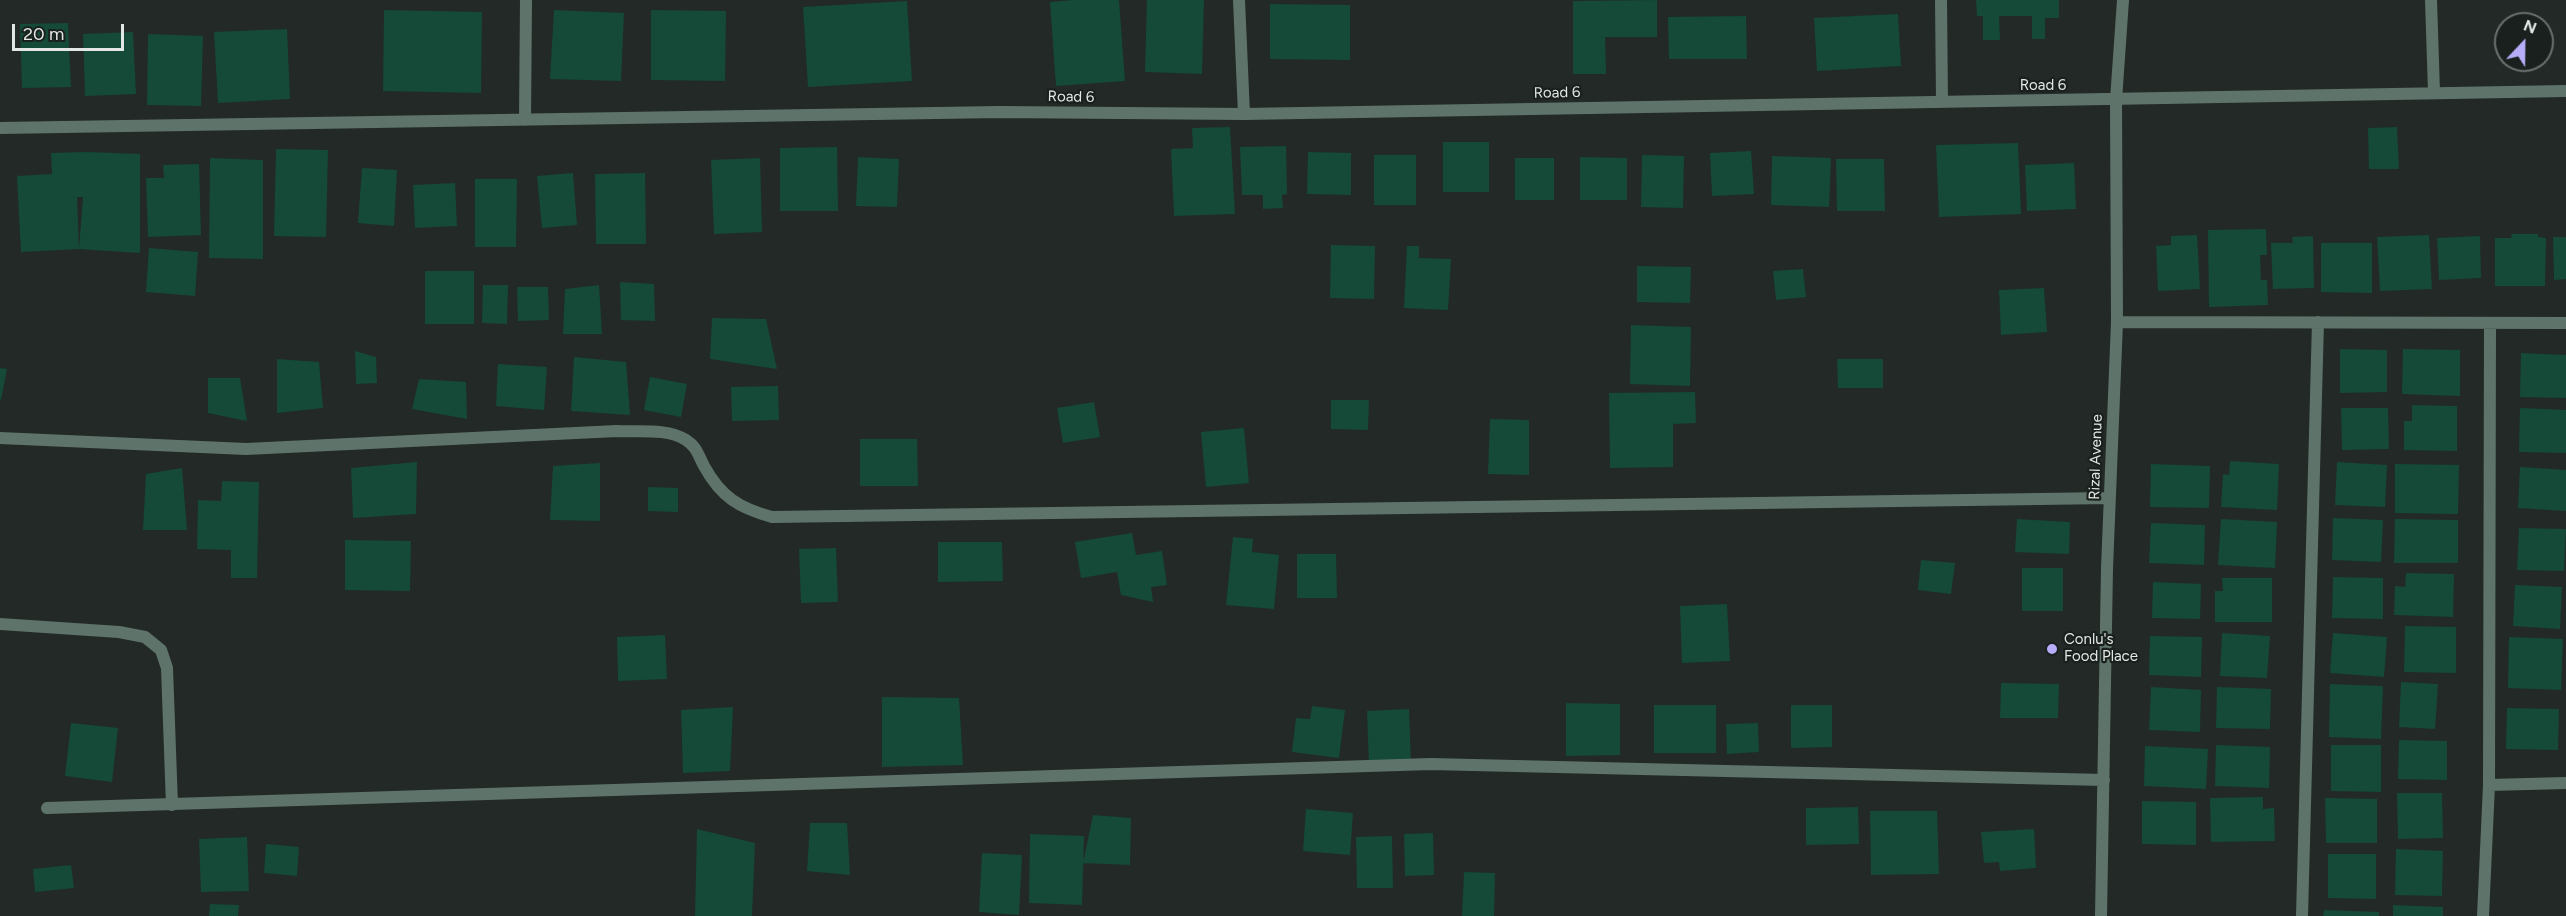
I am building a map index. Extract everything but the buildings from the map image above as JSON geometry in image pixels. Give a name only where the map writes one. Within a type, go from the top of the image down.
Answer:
[{"type":"street","points":[[525,120],[526,0]]},
{"type":"street","points":[[1239,0],[1244,114]]},
{"type":"street","points":[[1941,0],[1942,101]]},
{"type":"street","name":"Rizal Avenue","points":[[2101,916],[2109,498],[2117,322],[2115,100],[2123,0]]},
{"type":"street","points":[[2431,0],[2434,92]]},
{"type":"street","name":"Road 6","points":[[0,128],[999,112],[1244,114],[2566,91]]},
{"type":"street","points":[[2117,322],[2566,323]]},
{"type":"street","points":[[2302,916],[2318,322]]},
{"type":"street","points":[[2483,916],[2489,785],[2490,324]]},
{"type":"street","points":[[0,438],[246,449],[617,431],[669,433],[685,439],[697,449],[704,466],[732,502],[747,510],[772,517],[2109,498]]},
{"type":"street","points":[[0,624],[118,632],[145,637],[161,650],[166,669],[172,805]]},
{"type":"street","points":[[47,808],[1431,764],[2104,780]]},
{"type":"street","points":[[2489,785],[2566,783]]},
{"type":"place","name":"Conlu's Food Place","points":[[2052,649]]}]
